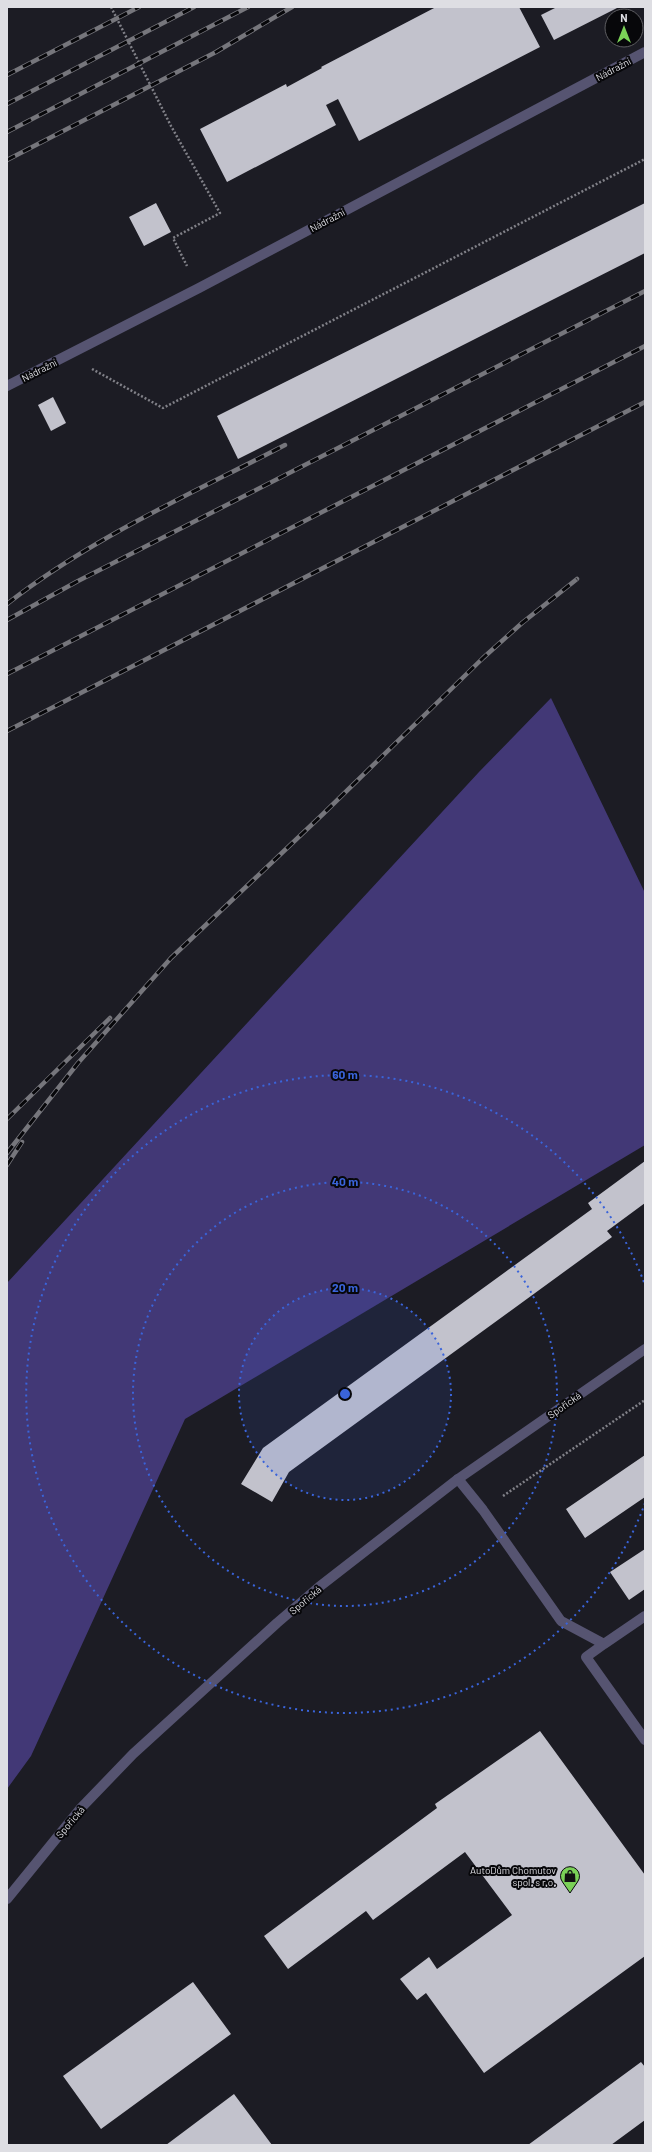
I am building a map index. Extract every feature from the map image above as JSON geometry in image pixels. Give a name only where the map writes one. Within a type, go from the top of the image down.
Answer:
[{"type":"street","name":"Nádražní","points":[[7,386],[198,288],[645,52]]},
{"type":"street","name":"Spořická","points":[[7,1899],[81,1808],[132,1754],[319,1588],[458,1479],[645,1349]]},
{"type":"street","points":[[458,1479],[483,1510],[561,1621],[604,1644]]},
{"type":"street","points":[[645,1616],[586,1657],[645,1740]]},
{"type":"path","points":[[111,7],[171,126],[220,213],[173,238],[198,288]]},
{"type":"path","points":[[67,356],[163,408],[645,159]]},
{"type":"path","points":[[483,1510],[645,1400]]},
{"type":"shaded area","points":[[551,698],[645,893],[645,1145],[185,1419],[31,1756],[7,1789],[7,1283],[479,772]]},
{"type":"building","points":[[436,7],[519,7],[540,47],[359,141],[338,99],[326,105],[336,125],[227,182],[200,129],[286,84],[287,87],[322,68],[321,67]]},
{"type":"building","points":[[557,7],[619,7],[604,8],[604,15],[554,40],[541,15]]},
{"type":"building","points":[[156,203],[171,232],[144,246],[129,217]]},
{"type":"building","points":[[645,203],[645,253],[238,459],[217,416]]},
{"type":"building","points":[[53,397],[66,423],[51,431],[38,405]]},
{"type":"building","points":[[645,1161],[645,1203],[607,1231],[612,1237],[289,1472],[272,1502],[241,1484],[263,1448],[592,1209],[588,1203]]},
{"type":"building","points":[[645,1455],[645,1497],[585,1538],[566,1509]]},
{"type":"building","points":[[645,1549],[645,1589],[629,1600],[610,1572]]},
{"type":"building","name":"AutoDům Chomutov spol. s r.o.","points":[[540,1731],[645,1875],[645,1956],[484,2073],[426,1993],[417,2000],[400,1979],[429,1957],[437,1969],[512,1915],[465,1852],[373,1920],[366,1911],[288,1969],[264,1936],[437,1808],[435,1804]]},
{"type":"building","points":[[193,1982],[231,2034],[101,2129],[63,2076]]},
{"type":"building","points":[[641,2062],[645,2067],[645,2120],[611,2145],[528,2145]]},
{"type":"building","points":[[234,2094],[272,2145],[166,2145]]},
{"type":"railway","points":[[7,75],[139,7]]},
{"type":"railway","points":[[7,104],[194,7]]},
{"type":"railway","points":[[7,132],[248,7]]},
{"type":"railway","points":[[7,160],[216,52],[292,7]]},
{"type":"railway","points":[[7,620],[78,581],[645,291]]},
{"type":"railway","points":[[7,674],[645,346]]},
{"type":"railway","points":[[7,731],[645,402]]},
{"type":"railway","points":[[7,604],[39,580],[107,538],[178,499],[285,445]]},
{"type":"railway","points":[[7,1153],[78,1063],[171,958],[323,814],[483,658],[522,623],[577,579]]},
{"type":"railway","points":[[7,1119],[110,1018]]},
{"type":"railway","points":[[7,1165],[22,1142]]},
{"type":"place","name":"AutoDům Chomutov spol. s r.o.","points":[[570,1893]]}]
